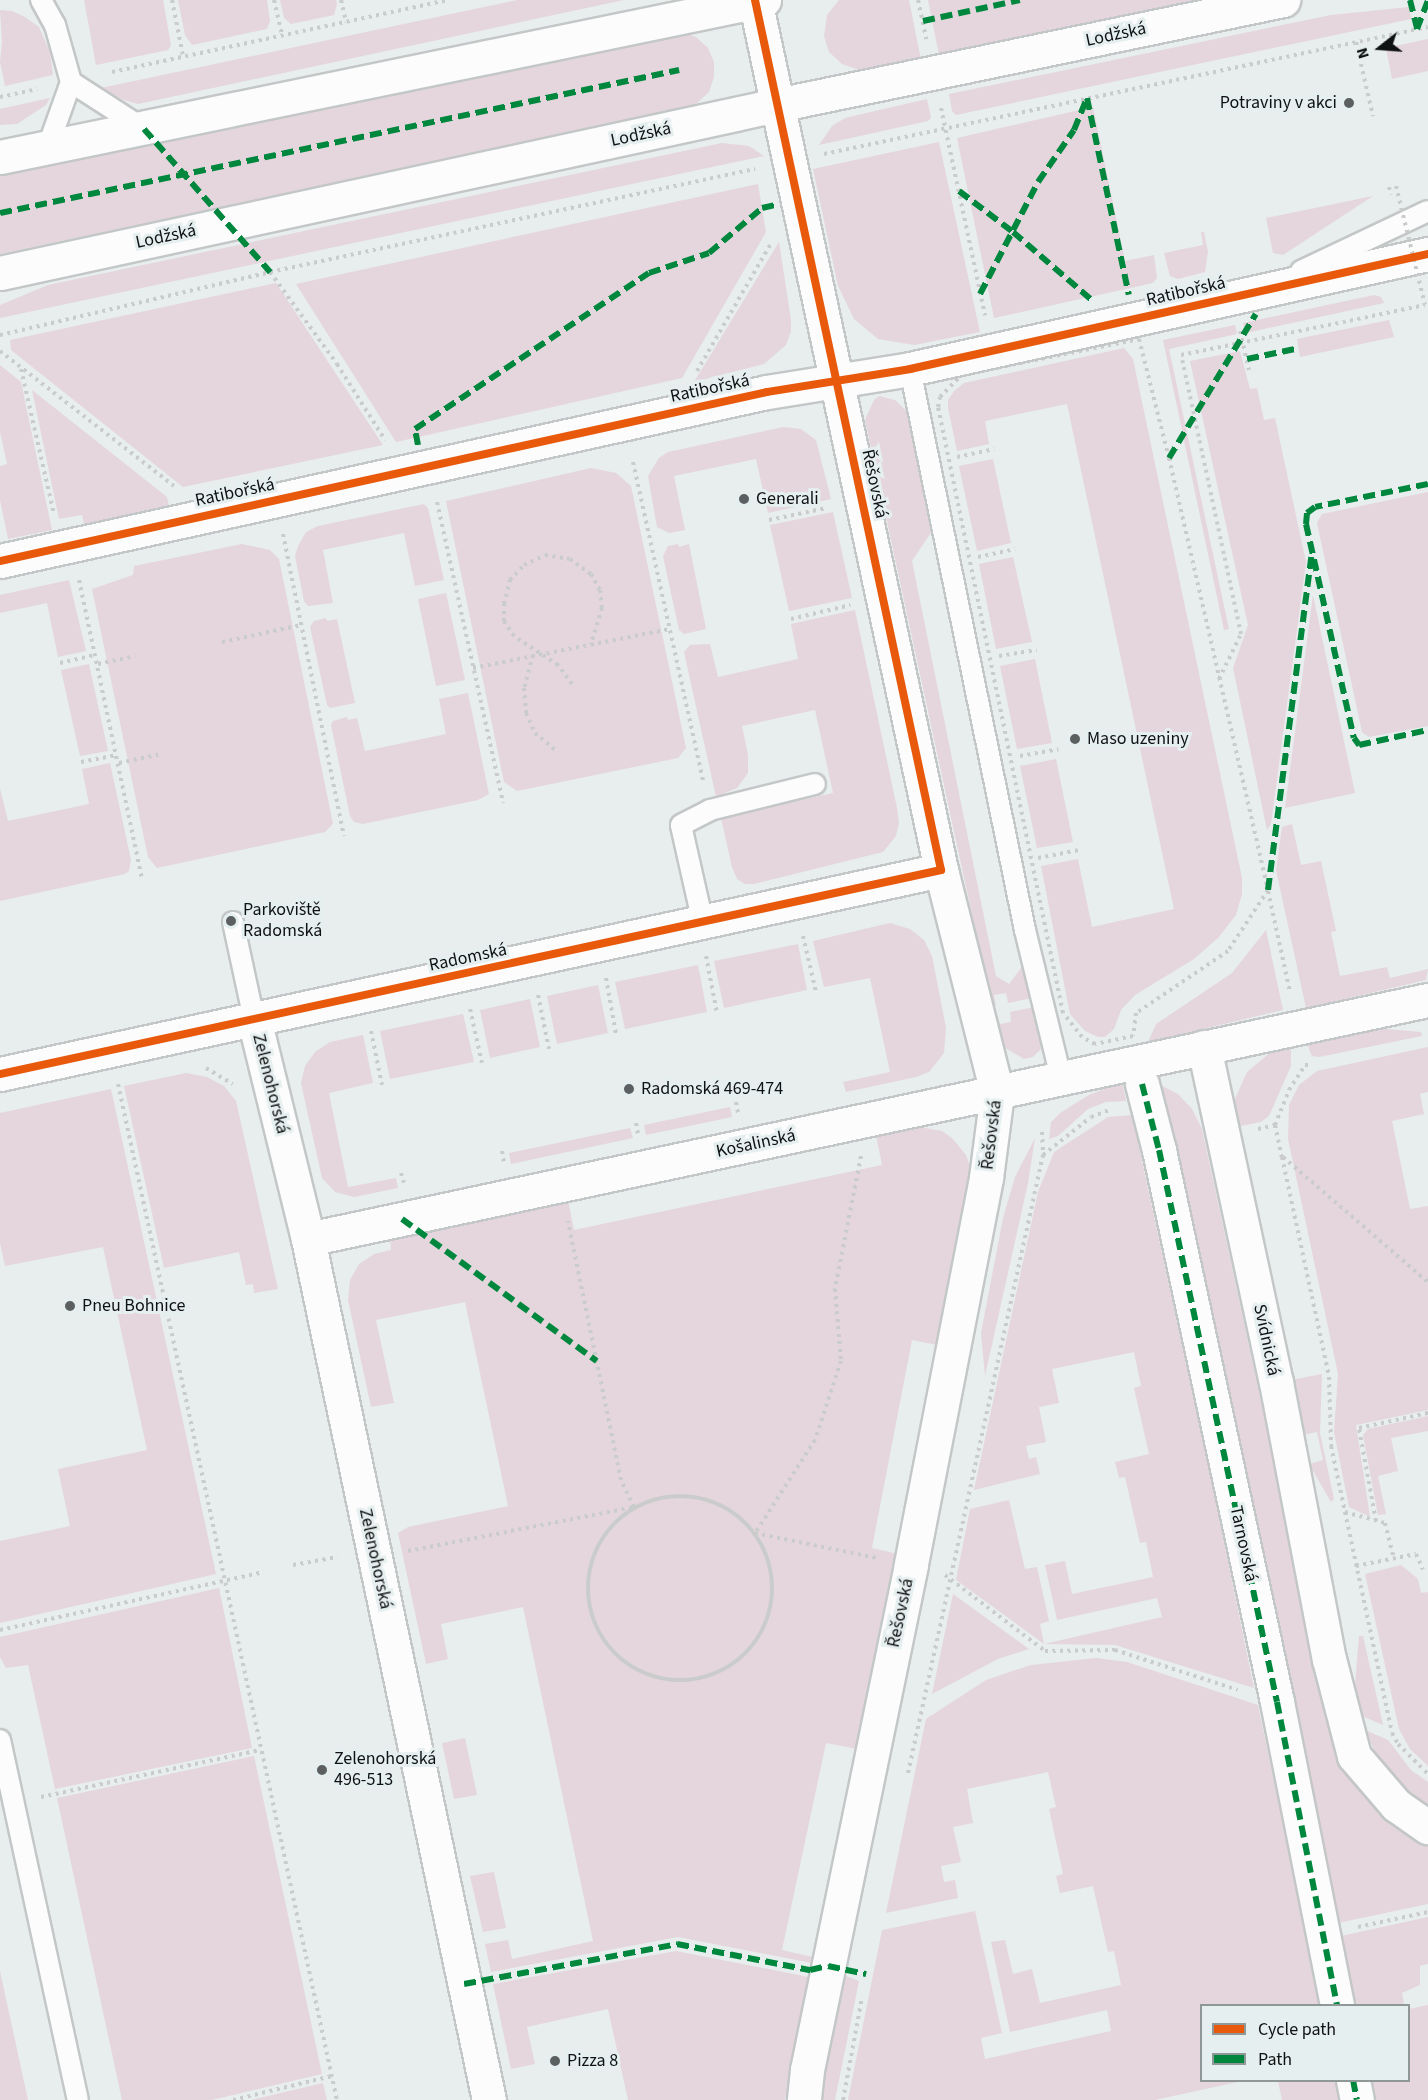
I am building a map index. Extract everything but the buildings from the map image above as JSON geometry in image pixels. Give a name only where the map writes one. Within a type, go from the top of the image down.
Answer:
[{"type":"street","name":"Lodžská","points":[[0,273],[777,105],[1283,0]]},
{"type":"street","name":"Řešovská","points":[[758,1],[777,105],[941,870],[997,1093],[986,1178],[911,1565],[813,2038],[804,2100]]},
{"type":"street","points":[[0,157],[758,1]]},
{"type":"street","name":"Ratibořská","points":[[0,561],[766,392],[910,369],[1428,254]]},
{"type":"street","name":"Radomská","points":[[0,1074],[254,1019],[704,938],[941,870]]},
{"type":"street","points":[[1204,1047],[1428,1000]]},
{"type":"street","name":"Zelenohorská","points":[[254,1019],[308,1239],[489,2100]]},
{"type":"street","name":"Košalinská","points":[[308,1239],[854,1124],[1204,1047]]},
{"type":"street","name":"Svídnická","points":[[1204,1047],[1276,1382],[1329,1659],[1354,1756],[1396,1805],[1428,1827]]},
{"type":"street","name":"Tarnovská","points":[[1144,1093],[1162,1162],[1277,1702],[1337,2004]]},
{"type":"street","points":[[1353,2082],[1357,2100]]},
{"type":"lane","points":[[41,0],[55,25],[70,82],[47,149]]},
{"type":"lane","points":[[70,82],[144,129]]},
{"type":"lane","points":[[1261,291],[1428,211]]},
{"type":"lane","points":[[910,369],[1025,930],[1061,1078]]},
{"type":"lane","points":[[704,938],[681,825],[710,810],[815,784]]},
{"type":"lane","points":[[232,922],[254,1019]]},
{"type":"lane","points":[[0,1740],[78,2100]]},
{"type":"path","points":[[172,0],[183,56]]},
{"type":"path","points":[[274,0],[282,36]]},
{"type":"path","points":[[341,0],[346,22]]},
{"type":"path","points":[[413,0],[415,7]]},
{"type":"path","points":[[110,73],[449,0]]},
{"type":"path","points":[[918,0],[928,48]]},
{"type":"path","points":[[816,156],[1428,27]]},
{"type":"path","points":[[1356,42],[1373,116]]},
{"type":"path","points":[[0,97],[42,88]]},
{"type":"path","points":[[939,97],[987,324]]},
{"type":"path","points":[[0,335],[270,272],[766,166]]},
{"type":"path","points":[[1218,680],[1241,634],[1181,356],[1425,305],[1396,186]]},
{"type":"path","points":[[693,376],[774,239]]},
{"type":"path","points":[[270,272],[337,364],[386,441]]},
{"type":"path","points":[[1240,328],[1249,370]]},
{"type":"path","points":[[1268,890],[1228,951],[1136,1013],[1133,1036],[1095,1044],[1082,1037],[1063,1013],[938,407],[940,397],[961,375],[1139,339],[1169,458],[1218,680],[1268,890],[1292,999]]},
{"type":"path","points":[[0,351],[176,488]]},
{"type":"path","points":[[21,368],[95,655],[142,878]]},
{"type":"path","points":[[948,459],[994,449]]},
{"type":"path","points":[[633,462],[705,790]]},
{"type":"path","points":[[434,492],[503,803]]},
{"type":"path","points":[[769,520],[830,507]]},
{"type":"path","points":[[281,525],[345,836]]},
{"type":"path","points":[[969,559],[1015,549]]},
{"type":"path","points":[[572,684],[558,664],[514,636],[504,621],[504,604],[510,580],[524,565],[545,555],[570,559],[591,574],[600,590],[602,608],[591,644]]},
{"type":"path","points":[[790,619],[852,605]]},
{"type":"path","points":[[222,642],[301,625]]},
{"type":"path","points":[[473,668],[670,629]]},
{"type":"path","points":[[990,657],[1036,650]]},
{"type":"path","points":[[60,663],[95,655]]},
{"type":"path","points":[[533,655],[524,688],[526,713],[535,733],[558,752]]},
{"type":"path","points":[[97,664],[135,656]]},
{"type":"path","points":[[1011,758],[1058,749]]},
{"type":"path","points":[[81,762],[117,754]]},
{"type":"path","points":[[119,763],[158,755]]},
{"type":"path","points":[[1031,859],[1079,850]]},
{"type":"path","points":[[802,932],[816,992]]},
{"type":"path","points":[[704,938],[717,1013]]},
{"type":"path","points":[[605,974],[616,1034]]},
{"type":"path","points":[[537,988],[549,1048]]},
{"type":"path","points":[[469,1003],[482,1063]]},
{"type":"path","points":[[369,1024],[382,1084]]},
{"type":"path","points":[[1317,1063],[1305,1065],[1289,1090],[1275,1125],[1329,1377],[1331,1446],[1392,1733],[1398,1744],[1428,1774]]},
{"type":"path","points":[[117,1081],[337,2100]]},
{"type":"path","points":[[1043,1155],[1091,1117],[1144,1093]]},
{"type":"path","points":[[755,1533],[815,1440],[841,1361],[835,1289],[862,1160],[854,1124]]},
{"type":"path","points":[[1247,1131],[1275,1125]]},
{"type":"path","points":[[907,1779],[1043,1155],[1042,1132]]},
{"type":"path","points":[[1282,1157],[1428,1282]]},
{"type":"path","points":[[560,1185],[621,1480],[633,1507]]},
{"type":"path","points":[[1376,1521],[1359,1428],[1428,1413]]},
{"type":"path","points":[[293,1565],[342,1556],[355,1561],[375,1558],[633,1507],[655,1499],[675,1496],[696,1497],[733,1512],[755,1533],[769,1562],[772,1582],[771,1605],[764,1626],[753,1645],[737,1660],[718,1672],[696,1679],[675,1680],[653,1676],[632,1667],[608,1645],[592,1616],[588,1594],[589,1572],[595,1552],[605,1534],[633,1507]]},
{"type":"path","points":[[1344,1512],[1385,1523],[1394,1558]]},
{"type":"path","points":[[755,1533],[911,1565],[950,1577],[1045,1651],[1115,1650],[1277,1702]]},
{"type":"path","points":[[1356,1566],[1416,1554],[1423,1570]]},
{"type":"path","points":[[0,1630],[264,1572]]},
{"type":"path","points":[[1343,1715],[1392,1733]]},
{"type":"path","points":[[14,1803],[261,1750]]},
{"type":"path","points":[[1322,1935],[1428,1912]]},
{"type":"path","points":[[843,2100],[864,1986]]},
{"type":"path","points":[[233,2100],[332,2076]]},
{"type":"shaded area","points":[[84,0],[163,0],[171,45],[168,50],[96,65]]},
{"type":"shaded area","points":[[178,0],[267,0],[270,21],[267,29],[192,45],[185,35]]},
{"type":"shaded area","points":[[280,0],[336,0],[337,4],[334,15],[291,24],[284,18]]},
{"type":"shaded area","points":[[517,0],[624,0],[138,104],[124,100],[101,88]]},
{"type":"shaded area","points":[[839,0],[909,0],[921,60],[862,71],[842,64],[829,52],[824,36],[827,15]]},
{"type":"shaded area","points":[[928,0],[1199,0],[939,55]]},
{"type":"shaded area","points":[[1409,7],[1411,19],[956,115],[952,111],[949,94],[1331,15]]},
{"type":"shaded area","points":[[0,10],[12,11],[39,27],[50,52],[53,75],[5,86],[0,62],[2,42]]},
{"type":"shaded area","points":[[667,32],[681,32],[696,37],[708,48],[714,62],[714,77],[709,92],[697,103],[684,109],[0,254],[0,174]]},
{"type":"shaded area","points":[[1428,39],[1428,71],[1392,79],[1386,48]]},
{"type":"shaded area","points":[[50,98],[46,105],[17,124],[0,125],[0,109]]},
{"type":"shaded area","points":[[927,99],[931,118],[928,121],[819,145],[832,126],[845,118]]},
{"type":"shaded area","points":[[1093,107],[1125,261],[1154,255],[1157,278],[1153,283],[994,318],[957,138]]},
{"type":"shaded area","points":[[939,142],[980,332],[914,345],[878,339],[854,319],[838,286],[813,169]]},
{"type":"shaded area","points":[[722,143],[749,146],[764,156],[0,318],[0,305],[48,285]]},
{"type":"shaded area","points":[[758,184],[766,232],[682,378],[396,442],[296,284]]},
{"type":"shaded area","points":[[1373,196],[1283,255],[1273,253],[1266,218]]},
{"type":"shaded area","points":[[1201,232],[1204,232],[1208,252],[1205,272],[1178,279],[1170,276],[1164,253],[1203,245]]},
{"type":"shaded area","points":[[779,242],[791,320],[791,331],[786,345],[764,364],[694,382]]},
{"type":"shaded area","points":[[276,283],[383,445],[183,487],[11,350],[10,340]]},
{"type":"shaded area","points":[[1374,295],[1381,297],[1384,303],[1246,333],[1243,323]]},
{"type":"shaded area","points":[[1389,320],[1394,337],[1300,357],[1297,339]]},
{"type":"shaded area","points":[[1235,325],[1237,334],[1169,349],[1229,629],[1224,630],[1163,340]]},
{"type":"shaded area","points":[[1124,348],[1133,359],[1242,878],[1242,894],[1236,915],[1218,938],[1194,959],[1135,995],[1121,1010],[1114,1029],[1105,1037],[1098,1037],[1085,1031],[1070,1014],[1041,866],[1078,859],[1092,927],[1174,909],[1067,404],[985,421],[989,444],[957,451],[948,400],[964,383]]},
{"type":"shaded area","points":[[1240,351],[1250,389],[1257,388],[1264,420],[1275,418],[1306,562],[1271,824],[1267,830],[1233,668],[1248,625],[1190,361]]},
{"type":"shaded area","points":[[0,365],[21,382],[52,530],[8,539],[0,500],[0,466],[7,464],[0,432]]},
{"type":"shaded area","points":[[32,390],[167,497],[170,510],[85,528],[82,515],[59,519]]},
{"type":"shaded area","points":[[879,396],[895,400],[911,415],[934,528],[912,561],[996,976],[1009,984],[1024,964],[1032,998],[1008,1003],[1006,993],[994,995],[996,1006],[992,1007],[865,420],[874,400]]},
{"type":"shaded area","points":[[783,427],[801,429],[816,440],[831,499],[768,513],[756,459],[674,476],[685,530],[669,533],[657,527],[648,476],[659,458],[668,452]]},
{"type":"shaded area","points":[[993,459],[1011,543],[977,551],[959,466]]},
{"type":"shaded area","points":[[591,468],[616,473],[631,486],[686,748],[678,758],[517,791],[504,782],[446,501]]},
{"type":"shaded area","points":[[1428,492],[1428,726],[1369,737],[1362,732],[1317,523],[1322,514]]},
{"type":"shaded area","points":[[424,504],[428,508],[444,580],[415,586],[404,533],[323,550],[333,603],[308,606],[304,601],[295,556],[306,532],[318,526]]},
{"type":"shaded area","points":[[833,512],[852,598],[789,611],[770,525]]},
{"type":"shaded area","points":[[242,544],[270,550],[279,559],[333,824],[325,832],[157,868],[148,857],[92,589],[133,575],[134,566]]},
{"type":"shaded area","points":[[678,544],[679,547],[689,544],[706,629],[684,634],[679,630],[663,556],[668,546]]},
{"type":"shaded area","points":[[1013,557],[1032,642],[996,649],[979,564]]},
{"type":"shaded area","points":[[69,580],[86,651],[58,657],[47,603],[0,613],[0,595]]},
{"type":"shaded area","points":[[446,593],[465,680],[436,686],[418,599]]},
{"type":"shaded area","points":[[1313,595],[1355,793],[1285,808]]},
{"type":"shaded area","points":[[855,610],[897,808],[899,823],[896,836],[883,852],[754,884],[745,884],[737,879],[732,867],[721,818],[833,793],[815,710],[742,726],[748,755],[748,773],[737,788],[716,797],[684,652],[690,645],[710,644],[718,677],[798,659],[791,624]]},
{"type":"shaded area","points":[[326,618],[327,621],[337,619],[355,703],[330,708],[327,705],[310,627],[314,621]]},
{"type":"shaded area","points":[[1035,659],[1052,743],[1017,749],[1000,666]]},
{"type":"shaded area","points":[[89,664],[108,751],[80,756],[61,670]]},
{"type":"shaded area","points":[[468,693],[489,794],[478,800],[363,824],[354,822],[350,816],[331,725],[333,721],[347,717],[348,720],[357,718],[365,751],[446,734],[439,699]]},
{"type":"shaded area","points":[[1056,759],[1073,842],[1037,848],[1020,766]]},
{"type":"shaded area","points":[[110,763],[131,860],[129,871],[125,874],[0,901],[0,788],[8,821],[89,804],[82,769]]},
{"type":"shaded area","points":[[1292,824],[1301,865],[1321,861],[1336,931],[1331,932],[1340,976],[1387,967],[1390,978],[1428,969],[1426,980],[1306,1008],[1276,870],[1282,827]]},
{"type":"shaded area","points":[[890,923],[910,929],[924,940],[932,956],[946,1028],[944,1053],[929,1072],[916,1077],[846,1092],[843,1082],[890,1072],[870,978],[824,987],[813,941]]},
{"type":"shaded area","points":[[1266,930],[1283,1010],[1148,1042],[1156,1024],[1232,973]]},
{"type":"shaded area","points":[[798,944],[807,990],[724,1008],[714,961]]},
{"type":"shaded area","points":[[698,965],[707,1012],[625,1029],[615,982]]},
{"type":"shaded area","points":[[598,985],[608,1033],[557,1044],[547,996]]},
{"type":"shaded area","points":[[530,999],[540,1047],[490,1058],[480,1010]]},
{"type":"shaded area","points":[[1034,1007],[1041,1049],[1033,1057],[1024,1059],[1004,1047],[999,1039],[993,1016],[997,1015],[1000,1024],[1011,1022],[1010,1012]]},
{"type":"shaded area","points":[[463,1014],[474,1062],[390,1079],[380,1031]]},
{"type":"shaded area","points":[[1375,1028],[1421,1032],[1422,1036],[1319,1057],[1312,1056],[1307,1042]]},
{"type":"shaded area","points":[[363,1035],[373,1083],[329,1093],[348,1187],[396,1178],[398,1188],[354,1197],[335,1192],[322,1178],[301,1083],[305,1066],[315,1052],[330,1042]]},
{"type":"shaded area","points":[[1291,1046],[1291,1066],[1269,1116],[1261,1122],[1235,1127],[1235,1099],[1247,1072],[1271,1052]]},
{"type":"shaded area","points":[[1428,1047],[1428,1092],[1420,1094],[1424,1114],[1392,1121],[1410,1209],[1428,1206],[1428,1410],[1356,1425],[1370,1517],[1349,1507],[1334,1432],[1338,1374],[1288,1139],[1289,1105],[1299,1085],[1317,1071]]},
{"type":"shaded area","points":[[186,1073],[207,1077],[224,1086],[236,1101],[278,1289],[254,1293],[253,1284],[246,1285],[239,1252],[164,1268],[124,1086]]},
{"type":"shaded area","points":[[1122,1082],[1126,1101],[1106,1102],[1088,1109],[1058,1136],[1049,1139],[1051,1122],[1060,1113],[1089,1095]]},
{"type":"shaded area","points":[[1158,1084],[1178,1094],[1192,1109],[1202,1129],[1335,1743],[1347,1773],[1367,1800],[1391,1823],[1428,1842],[1428,1904],[1338,1923],[1245,1477]]},
{"type":"shaded area","points":[[111,1089],[216,1574],[0,1623],[0,1541],[70,1526],[58,1469],[147,1450],[103,1247],[5,1266],[0,1243],[0,1113]]},
{"type":"shaded area","points":[[730,1107],[732,1117],[646,1135],[644,1125]]},
{"type":"shaded area","points":[[1132,1115],[1254,1688],[1115,1645],[1044,1644],[1162,1617],[1157,1598],[1057,1620],[1045,1565],[1065,1561],[1072,1594],[1153,1577],[1146,1542],[1140,1543],[1125,1477],[1119,1478],[1115,1462],[1149,1454],[1134,1388],[1141,1386],[1134,1352],[1052,1369],[1059,1403],[1039,1407],[1046,1442],[1026,1446],[1029,1459],[1036,1457],[1040,1474],[974,1490],[1038,1192],[1054,1152],[1108,1117]]},
{"type":"shaded area","points":[[913,1126],[942,1131],[952,1138],[966,1155],[971,1169],[942,1346],[912,1340],[872,1548],[898,1554],[857,1749],[826,1743],[782,1950],[813,1957],[812,1963],[678,1937],[491,1972],[485,1944],[508,1940],[512,1959],[593,1941],[523,1607],[441,1624],[448,1659],[426,1664],[398,1533],[408,1527],[508,1506],[465,1302],[376,1320],[394,1403],[371,1407],[348,1300],[350,1280],[359,1264],[374,1254],[391,1250],[390,1237],[568,1200],[574,1230],[882,1165],[876,1135]]},
{"type":"shaded area","points":[[630,1128],[633,1138],[511,1164],[509,1153]]},
{"type":"shaded area","points":[[1035,1138],[1028,1183],[985,1376],[981,1333],[1003,1218],[1015,1177]]},
{"type":"shaded area","points":[[1322,1374],[1320,1433],[1334,1499],[1331,1502],[1309,1464],[1323,1460],[1317,1432],[1302,1435],[1291,1380]]},
{"type":"shaded area","points":[[1428,1416],[1428,1431],[1391,1438],[1398,1471],[1378,1476],[1386,1514],[1378,1515],[1363,1435],[1368,1429]]},
{"type":"shaded area","points":[[1009,1500],[1025,1569],[1037,1567],[1049,1621],[1040,1624],[1044,1644],[956,1580],[970,1509]]},
{"type":"shaded area","points":[[1401,1565],[1418,1579],[1421,1593],[1428,1592],[1428,1766],[1410,1749],[1399,1729],[1365,1574]]},
{"type":"shaded area","points":[[219,1588],[252,1748],[55,1789],[28,1665],[6,1668],[0,1657],[0,1637]]},
{"type":"shaded area","points":[[953,1594],[1029,1649],[998,1659],[932,1694]]},
{"type":"shaded area","points":[[1359,1636],[1363,1636],[1383,1725],[1362,1716],[1355,1685]]},
{"type":"shaded area","points":[[1096,1658],[1127,1662],[1258,1705],[1321,2004],[1200,2004],[1200,2082],[1237,2082],[1155,2100],[848,2100],[882,1930],[975,1911],[1002,2033],[981,2038],[985,2059],[1111,2031],[1107,2010],[1010,2032],[991,1942],[1005,1940],[1013,1974],[1032,1969],[1040,2003],[1121,1985],[1114,1951],[1108,1952],[1093,1886],[1060,1893],[1056,1876],[1063,1874],[1049,1809],[1056,1807],[1048,1772],[967,1789],[973,1823],[953,1827],[961,1862],[941,1866],[944,1882],[955,1880],[958,1898],[886,1913],[926,1719],[986,1680],[1031,1665]]},
{"type":"shaded area","points":[[1365,1730],[1388,1740],[1411,1770],[1428,1782],[1428,1806],[1393,1780],[1383,1769]]},
{"type":"shaded area","points":[[465,1738],[477,1795],[454,1799],[442,1743]]},
{"type":"shaded area","points":[[254,1756],[322,2074],[212,2100],[122,2100],[57,1798]]},
{"type":"shaded area","points":[[494,1872],[506,1928],[483,1932],[470,1876]]},
{"type":"shaded area","points":[[1428,1917],[1428,1964],[1420,1966],[1420,1985],[1402,1993],[1404,2004],[1355,2004],[1341,1936]]},
{"type":"shaded area","points":[[676,1951],[809,1977],[785,2100],[628,2100],[608,2009],[527,2027],[535,2064],[511,2069],[493,1984]]},
{"type":"shaded area","points":[[0,1971],[28,2100],[0,2100]]},
{"type":"shaded area","points":[[846,1976],[859,1981],[835,2100],[819,2100]]},
{"type":"shaded area","points":[[1428,2005],[1428,2100],[1375,2100],[1371,2082],[1410,2082],[1410,2009]]},
{"type":"shaded area","points":[[1278,2082],[1337,2082],[1341,2100],[1282,2100]]},
{"type":"shaded area","points":[[323,2083],[327,2100],[251,2100]]},
{"type":"marked path","points":[[923,21],[1020,0]]},
{"type":"marked path","points":[[1410,0],[1417,29]]},
{"type":"marked path","points":[[1417,29],[1428,1]]},
{"type":"marked path","points":[[0,213],[679,70]]},
{"type":"marked path","points":[[1087,98],[1129,295]]},
{"type":"marked path","points":[[980,294],[1038,182],[1074,130],[1087,98]]},
{"type":"marked path","points":[[144,129],[270,272]]},
{"type":"marked path","points":[[959,191],[1013,232],[1094,302]]},
{"type":"marked path","points":[[418,445],[415,429],[649,273],[709,253],[762,208],[775,205]]},
{"type":"marked path","points":[[1169,458],[1256,314]]},
{"type":"marked path","points":[[1247,359],[1295,349]]},
{"type":"marked path","points":[[1428,484],[1315,507],[1307,513],[1306,524],[1354,738],[1359,745],[1428,730]]},
{"type":"marked path","points":[[1268,890],[1311,557]]},
{"type":"marked path","points":[[1142,1084],[1159,1150],[1277,1702],[1337,2004]]},
{"type":"marked path","points":[[402,1219],[597,1361]]},
{"type":"marked path","points":[[464,1984],[677,1944],[810,1970],[828,1966],[866,1974]]},
{"type":"marked path","points":[[1353,2082],[1357,2100]]},
{"type":"cycle path","points":[[0,1074],[941,870],[755,0]]},
{"type":"cycle path","points":[[0,561],[767,392],[910,369],[1428,254]]},
{"type":"place","name":"Potraviny v akci","points":[[1349,103]]},
{"type":"place","name":"Generali","points":[[744,499]]},
{"type":"place","name":"Maso uzeniny","points":[[1075,739]]},
{"type":"place","name":"Parkoviště Radomská","points":[[231,921]]},
{"type":"place","name":"Radomská 469-474","points":[[629,1089]]},
{"type":"place","name":"Pneu Bohnice","points":[[70,1306]]},
{"type":"place","name":"Zelenohorská 496-513","points":[[322,1770]]},
{"type":"place","name":"Pizza 8","points":[[555,2061]]}]
